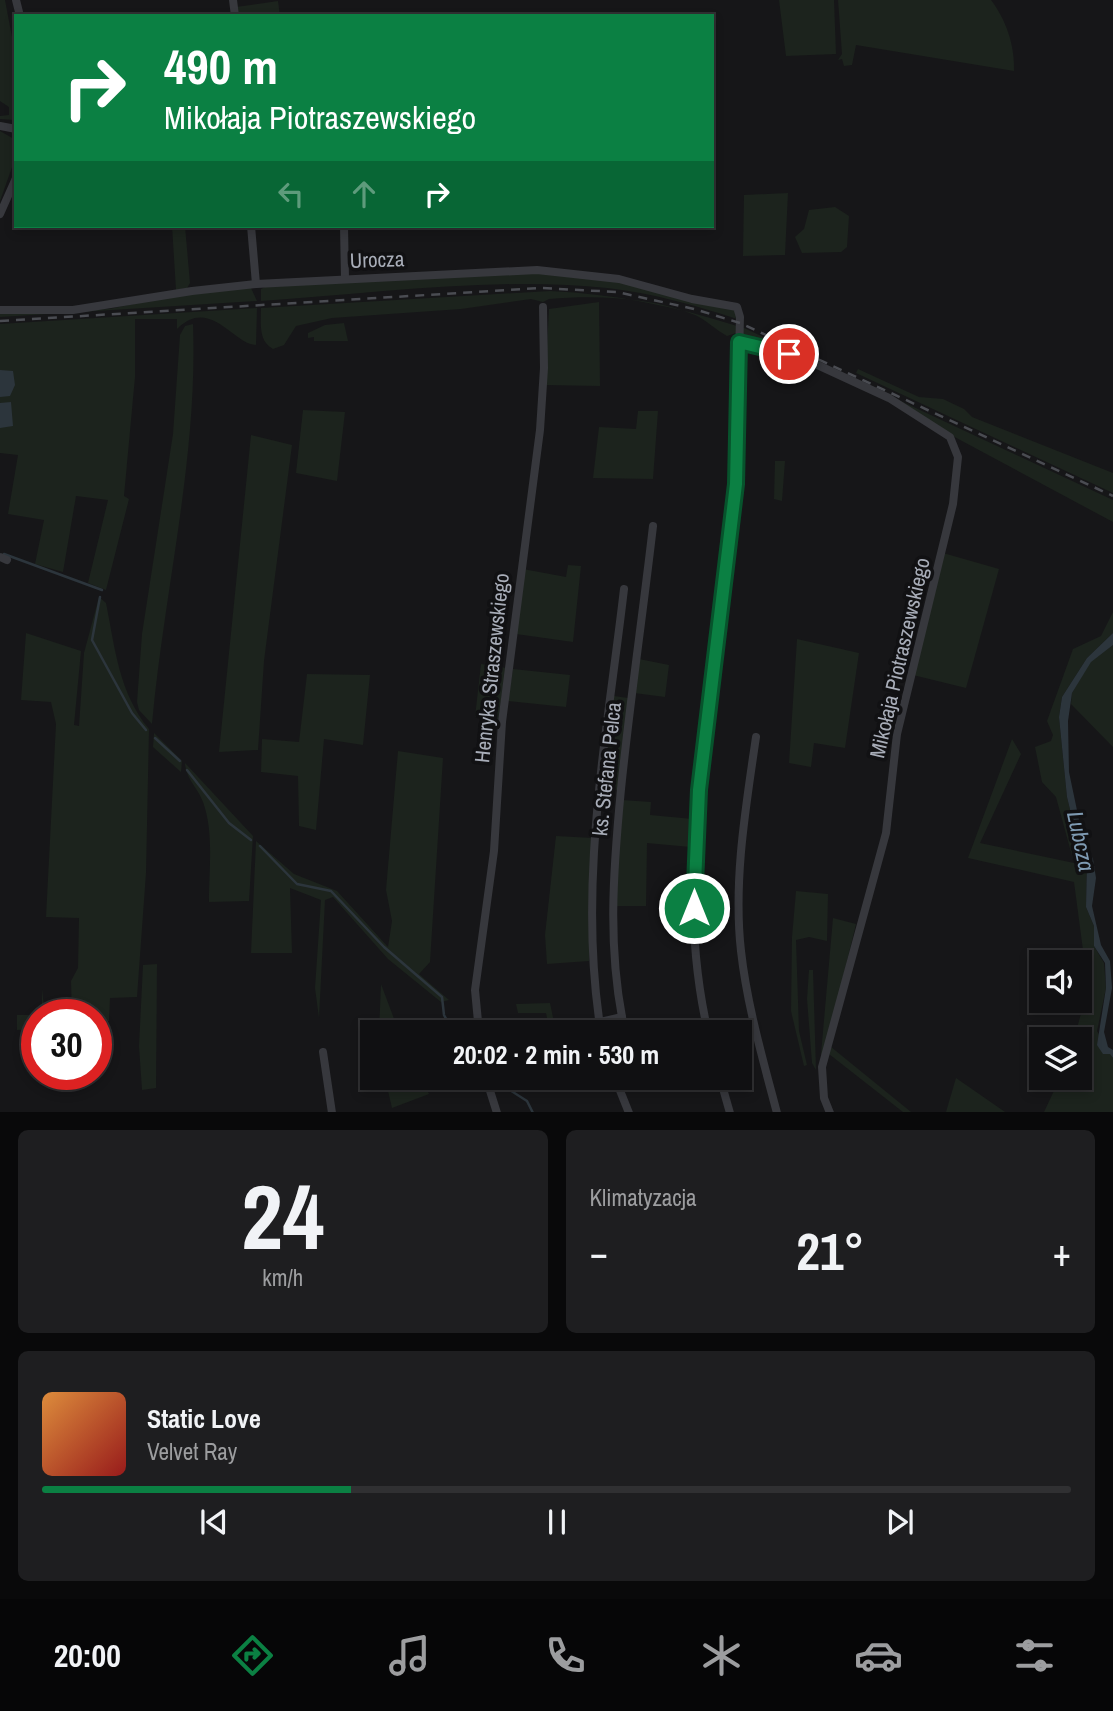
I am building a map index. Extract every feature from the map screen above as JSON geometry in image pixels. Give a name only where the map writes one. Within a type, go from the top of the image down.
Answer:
[{"type":"street","points":[[0,214],[14,182]]},
{"type":"street","points":[[251,228],[256,284]]},
{"type":"street","points":[[344,228],[345,279]]},
{"type":"street","name":"Urocza","points":[[0,310],[89,308],[192,291],[256,284],[537,270],[586,273],[692,299],[733,303],[739,311],[739,342]]},
{"type":"street","name":"Henryka Straszewskiego","points":[[478,1020],[475,990],[494,851],[502,722],[540,430],[544,368],[542,307]]},
{"type":"street","points":[[706,1020],[698,980],[694,930],[694,842],[736,484],[739,342]]},
{"type":"street","name":"Mikołaja Piotraszewskiego","points":[[739,342],[798,356],[889,398],[950,437],[958,457],[953,504],[897,734],[886,833],[822,1067],[824,1098],[830,1112]]},
{"type":"street","name":"ks. Stefana Pelca","points":[[623,1020],[615,974],[611,907],[627,728],[653,526]]},
{"type":"street","name":"ks. Stefana Pelca","points":[[600,1020],[591,954],[593,860],[624,589]]},
{"type":"street","points":[[756,737],[740,889],[741,951],[757,1035],[777,1112]]},
{"type":"street","points":[[609,1020],[622,1017]]},
{"type":"street","points":[[323,1052],[332,1112]]},
{"type":"street","points":[[490,1090],[497,1112]]},
{"type":"street","points":[[620,1090],[629,1112]]},
{"type":"street","points":[[724,1090],[730,1112]]},
{"type":"shaded area","points":[[0,0],[5,0],[14,47],[14,120],[0,119],[0,116],[9,115],[9,107],[0,101]]},
{"type":"shaded area","points":[[779,0],[834,0],[836,54],[786,56]]},
{"type":"shaded area","points":[[838,0],[991,0],[1009,33],[1014,71],[856,45],[852,65],[844,66],[842,59],[838,60],[842,54]]},
{"type":"shaded area","points":[[278,1],[280,14],[237,14],[236,7]]},
{"type":"shaded area","points":[[0,131],[14,139],[14,162],[0,201]]},
{"type":"shaded area","points":[[788,193],[785,255],[743,256],[744,195]]},
{"type":"shaded area","points":[[835,207],[849,216],[847,247],[841,252],[802,253],[795,237],[804,229],[809,210]]},
{"type":"shaded area","points":[[172,228],[185,228],[190,283],[187,288],[176,290]]},
{"type":"shaded area","points":[[533,272],[592,276],[735,310],[737,319],[640,293],[565,285],[434,287],[261,301],[261,289],[265,287]]},
{"type":"shaded area","points":[[251,288],[257,301],[0,317],[0,313],[109,309],[178,295]]},
{"type":"shaded area","points":[[550,291],[629,299],[567,298],[543,302],[531,299],[461,309],[332,318],[296,326],[284,345],[273,349],[268,346],[261,331],[261,308]]},
{"type":"shaded area","points":[[599,302],[600,386],[545,385],[549,309]]},
{"type":"shaded area","points":[[257,308],[256,345],[239,338],[211,320],[189,320],[177,329],[177,319],[135,319],[135,377],[124,496],[129,499],[106,590],[88,583],[108,500],[76,496],[63,572],[35,564],[44,520],[8,514],[18,455],[0,453],[0,324]]},
{"type":"shaded area","points":[[682,310],[737,326],[736,333],[727,336],[699,317]]},
{"type":"shaded area","points":[[344,323],[348,341],[314,341],[314,337],[308,338],[308,333],[325,325]]},
{"type":"shaded area","points":[[193,324],[193,374],[185,474],[152,724],[139,710],[137,702],[142,634],[173,434],[180,335],[185,326]]},
{"type":"shaded area","points":[[742,327],[798,353],[746,341],[742,339]]},
{"type":"shaded area","points":[[800,354],[1113,500],[1113,522]]},
{"type":"shaded area","points":[[858,369],[919,397],[943,399],[964,409],[972,417],[1113,473],[1113,493],[856,373]]},
{"type":"shaded area","points":[[303,410],[345,412],[337,481],[296,473]]},
{"type":"shaded area","points":[[638,411],[658,411],[653,479],[593,478],[599,427],[636,429]]},
{"type":"shaded area","points":[[251,435],[292,445],[264,661],[258,750],[219,752]]},
{"type":"shaded area","points":[[775,461],[785,461],[782,501],[774,499]]},
{"type":"shaded area","points":[[943,553],[999,569],[966,688],[913,675]]},
{"type":"shaded area","points":[[568,565],[581,566],[573,642],[516,634],[523,569],[566,577]]},
{"type":"shaded area","points":[[99,597],[106,603],[125,685],[149,729],[146,873],[137,997],[72,999],[71,981],[78,968],[79,918],[46,917],[56,724],[51,702],[21,700],[26,633],[81,651],[74,725],[79,726],[84,653]]},
{"type":"shaded area","points":[[1113,612],[1113,633],[1087,658],[1062,697],[1059,717],[1067,797],[1078,842],[1087,860],[1086,907],[1094,926],[1094,946],[1104,963],[1106,988],[1097,1031],[1113,1058],[1113,1112],[1044,1112],[1054,1090],[1092,1090],[1092,1027],[1077,1027],[1081,1013],[1092,1013],[1092,950],[1083,950],[1074,882],[968,858],[1012,739],[1021,754],[980,843],[1074,863],[1056,797],[1042,782],[1035,747],[1051,741],[1053,735],[1047,721],[1073,649],[1101,636]]},
{"type":"shaded area","points":[[797,639],[859,653],[845,748],[814,743],[811,767],[789,763]]},
{"type":"shaded area","points":[[1113,645],[1113,747],[1071,704],[1072,693],[1090,662]]},
{"type":"shaded area","points":[[639,659],[669,665],[665,697],[634,693]]},
{"type":"shaded area","points":[[481,664],[506,668],[498,720],[475,717]]},
{"type":"shaded area","points":[[513,669],[570,675],[566,707],[508,701]]},
{"type":"shaded area","points":[[307,674],[370,675],[363,745],[324,739],[316,830],[299,826],[298,776],[261,772],[262,739],[299,742]]},
{"type":"shaded area","points":[[614,696],[628,698],[618,790],[602,788]]},
{"type":"shaded area","points":[[154,733],[182,761],[181,772],[153,747]]},
{"type":"shaded area","points":[[398,751],[443,758],[430,962],[419,974],[449,1000],[441,1002],[388,959],[333,897],[325,900],[319,1018],[315,988],[321,900],[290,888],[292,953],[251,953],[256,841],[294,874],[337,891],[388,947],[392,921],[386,890]]},
{"type":"shaded area","points":[[185,763],[253,836],[249,901],[209,902],[209,826],[203,802]]},
{"type":"shaded area","points":[[622,800],[651,802],[650,815],[693,819],[691,847],[647,843],[646,906],[614,906]]},
{"type":"shaded area","points":[[556,836],[593,838],[589,961],[547,964],[545,935]]},
{"type":"shaded area","points":[[796,891],[828,894],[827,941],[809,937],[796,940],[799,1031],[807,1065],[804,1066],[791,1011]]},
{"type":"shaded area","points":[[833,918],[856,924],[823,1060],[821,1054]]},
{"type":"shaded area","points":[[157,964],[156,1088],[142,1090],[139,1046],[143,965]]},
{"type":"shaded area","points":[[809,970],[813,970],[816,1070],[812,1063],[807,999]]},
{"type":"shaded area","points":[[381,984],[394,1020],[380,1020]]},
{"type":"shaded area","points":[[550,1003],[554,1020],[547,1020],[546,1013],[518,1013],[516,1004]]},
{"type":"shaded area","points":[[17,1015],[21,1015],[21,1030],[17,1030]]},
{"type":"shaded area","points":[[831,1047],[911,1112],[903,1112],[829,1054]]},
{"type":"shaded area","points":[[956,1078],[1005,1112],[946,1112]]},
{"type":"shaded area","points":[[388,1090],[427,1090],[429,1094],[392,1108]]},
{"type":"water","points":[[0,370],[13,371],[15,385],[10,396],[0,397]]},
{"type":"water","points":[[11,402],[13,426],[0,428],[0,403]]},
{"type":"water","name":"Lubcza","points":[[1113,633],[1113,645],[1091,662],[1072,693],[1068,721],[1069,772],[1083,839],[1093,859],[1096,878],[1092,906],[1101,945],[1110,961],[1112,988],[1104,1032],[1108,1047],[1113,1050],[1113,1058],[1110,1054],[1103,1054],[1097,1045],[1106,988],[1105,963],[1094,946],[1094,926],[1086,907],[1087,860],[1078,842],[1067,797],[1059,717],[1062,697],[1087,658]]},
{"type":"waterway","points":[[4,554],[102,590]]},
{"type":"waterway","points":[[100,597],[92,640],[132,713],[146,730]]},
{"type":"waterway","points":[[155,738],[180,761]]},
{"type":"waterway","points":[[187,770],[229,823],[251,840]]},
{"type":"waterway","points":[[260,846],[297,884],[331,891],[384,947],[442,997],[447,1020]]},
{"type":"waterway","points":[[510,1090],[527,1101],[532,1112]]},
{"type":"railway","points":[[0,321],[541,288],[617,292],[694,309],[740,323],[1113,496]]},
{"type":"route","points":[[694,908],[694,842],[699,790],[736,484],[739,342],[762,345],[789,354]]}]
